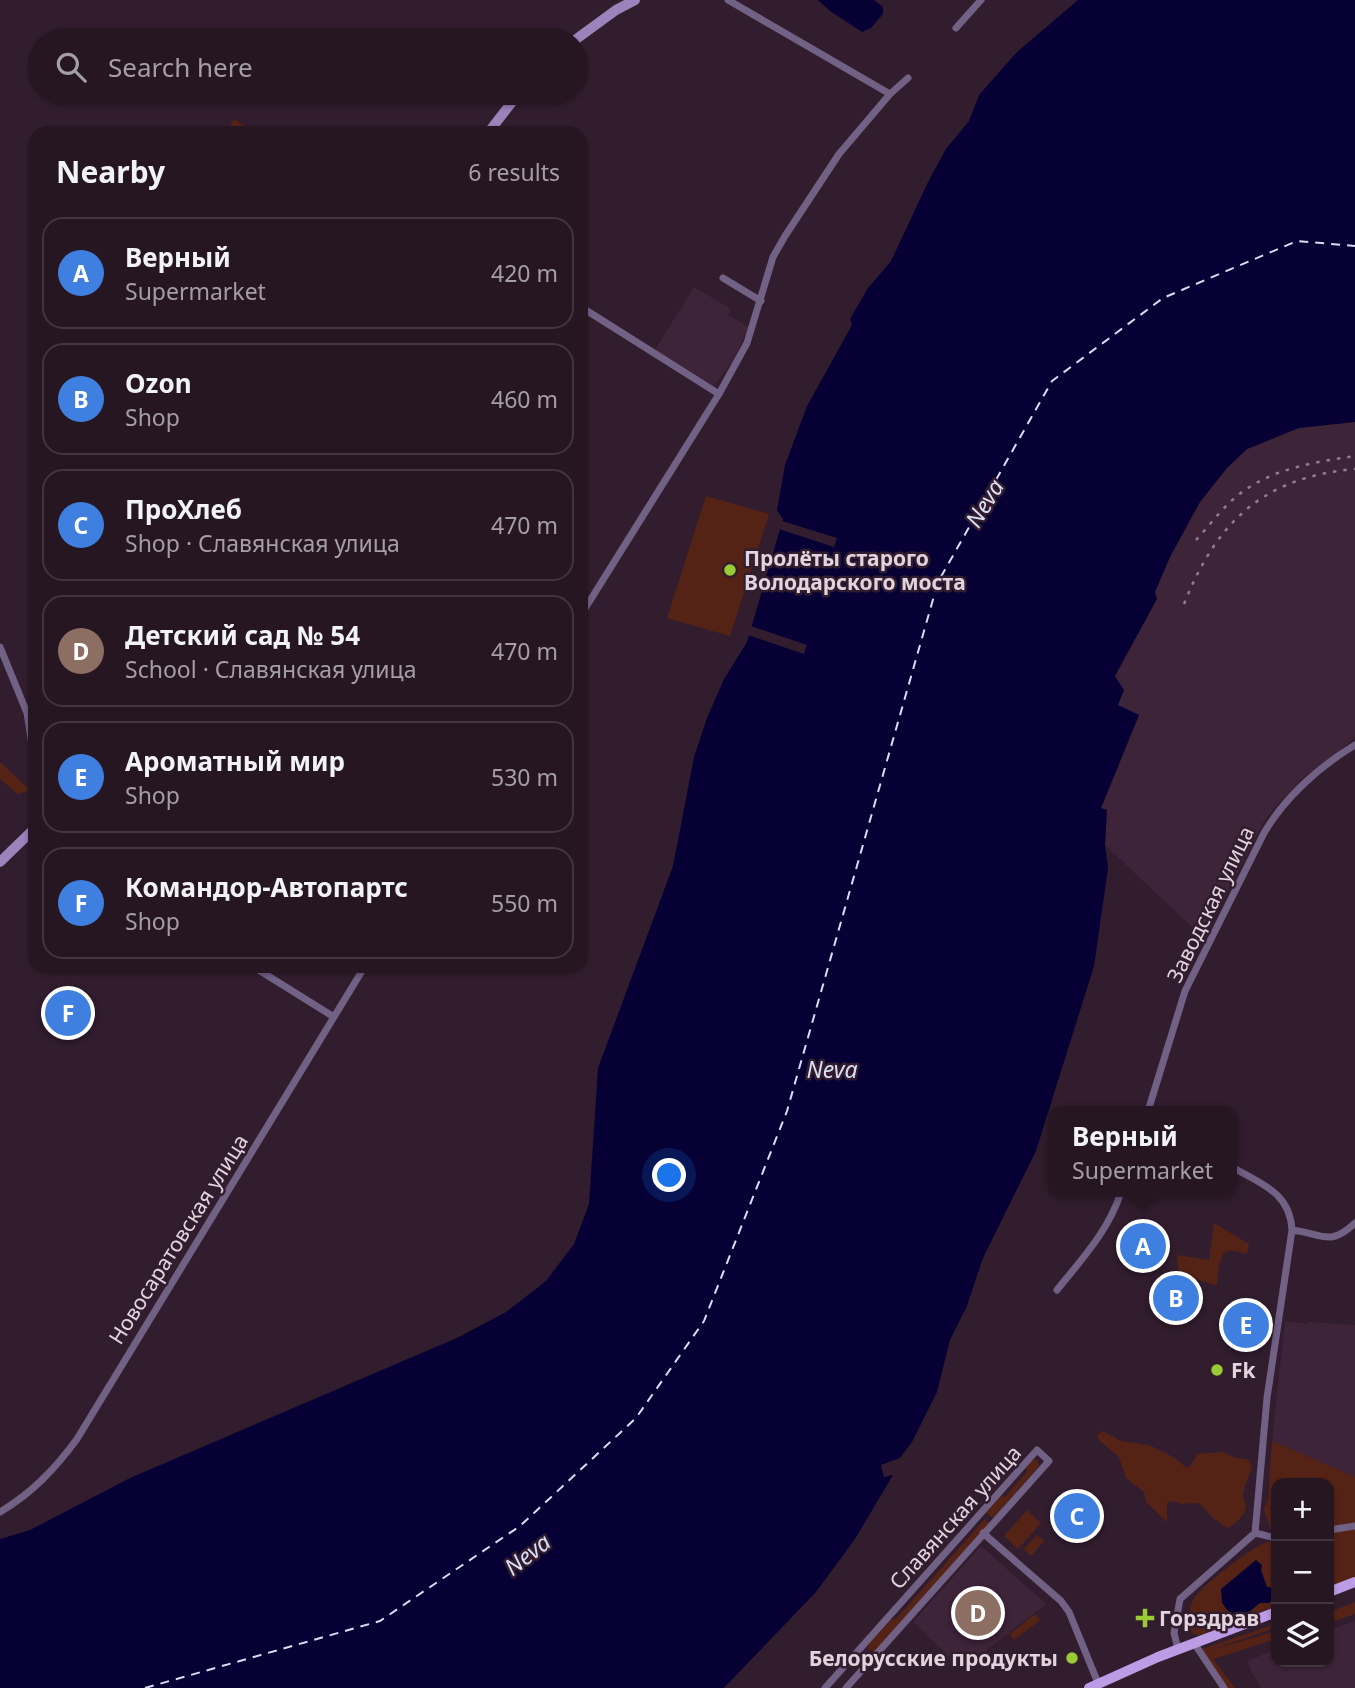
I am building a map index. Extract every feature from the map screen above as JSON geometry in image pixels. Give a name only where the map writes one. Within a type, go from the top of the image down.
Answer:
[{"type":"main road","points":[[588,30],[635,0]]},
{"type":"main road","points":[[493,126],[510,105]]},
{"type":"main road","points":[[0,862],[28,835]]},
{"type":"main road","points":[[1334,1590],[1355,1583]]},
{"type":"main road","points":[[1094,1686],[1178,1649],[1271,1614]]},
{"type":"street","points":[[728,0],[890,94]]},
{"type":"street","points":[[956,28],[981,0]]},
{"type":"street","points":[[588,604],[719,394],[747,343],[773,257],[785,236],[839,155],[890,94],[908,78]]},
{"type":"street","points":[[723,278],[761,300]]},
{"type":"street","points":[[588,311],[719,394]]},
{"type":"street","points":[[0,647],[28,719]]},
{"type":"street","name":"Заводская улица","points":[[1150,1106],[1185,991],[1264,833],[1280,810],[1306,782],[1355,745]]},
{"type":"street","points":[[263,973],[334,1017]]},
{"type":"street","name":"Новосаратовская улица","points":[[0,1512],[40,1483],[77,1439],[361,973]]},
{"type":"street","points":[[1178,1649],[1174,1633],[1180,1599],[1255,1533],[1267,1398],[1292,1230],[1291,1215],[1286,1203],[1274,1192],[1237,1170]]},
{"type":"street","points":[[1057,1290],[1099,1238],[1119,1197]]},
{"type":"street","points":[[1292,1230],[1332,1238],[1341,1236],[1355,1223]]},
{"type":"street","name":"Славянская улица","points":[[825,1688],[1037,1450],[1048,1461],[846,1688]]},
{"type":"street","points":[[1334,1529],[1355,1526]]},
{"type":"street","points":[[983,1533],[1061,1601],[1069,1612],[1094,1686]]},
{"type":"street","points":[[1255,1533],[1271,1537]]},
{"type":"street","points":[[1194,1643],[1224,1688]]},
{"type":"street","points":[[858,1652],[869,1662]]},
{"type":"shaded area","points":[[234,119],[245,126],[230,126]]},
{"type":"shaded area","points":[[694,287],[731,309],[728,315],[749,327],[733,360],[714,386],[655,350]]},
{"type":"shaded area","points":[[1355,422],[1355,738],[1303,778],[1276,806],[1264,821],[1210,926],[1192,927],[1105,845],[1107,811],[1101,809],[1139,715],[1117,705],[1115,676],[1170,557],[1200,502],[1227,468],[1247,449],[1299,428]]},
{"type":"shaded area","points":[[706,496],[769,514],[730,636],[667,618]]},
{"type":"shaded area","points":[[0,762],[28,791],[18,794],[0,779]]},
{"type":"shaded area","points":[[1214,1223],[1249,1244],[1247,1254],[1228,1251],[1222,1256],[1217,1286],[1182,1274],[1178,1269],[1177,1255],[1209,1260]]},
{"type":"shaded area","points":[[1285,1321],[1355,1325],[1355,1477],[1272,1441]]},
{"type":"shaded area","points":[[1103,1431],[1121,1441],[1149,1445],[1173,1457],[1187,1468],[1197,1454],[1223,1452],[1249,1460],[1252,1467],[1243,1496],[1246,1506],[1243,1514],[1227,1528],[1199,1503],[1181,1504],[1173,1501],[1167,1503],[1167,1522],[1146,1502],[1144,1492],[1126,1478],[1119,1457],[1099,1440],[1097,1435]]},
{"type":"shaded area","points":[[1272,1441],[1355,1477],[1355,1524],[1334,1527],[1334,1478],[1271,1478],[1271,1531],[1264,1509],[1268,1500]]},
{"type":"shaded area","points":[[1037,1459],[1039,1466],[993,1518],[986,1513],[1001,1496],[1005,1497],[1027,1472],[1026,1467],[1032,1460]]},
{"type":"shaded area","points":[[1027,1510],[1041,1523],[1018,1549],[1004,1536]]},
{"type":"shaded area","points":[[985,1519],[989,1523],[874,1652],[868,1649],[869,1644],[891,1620],[896,1619]]},
{"type":"shaded area","points":[[1355,1528],[1355,1577],[1334,1585],[1334,1541],[1334,1531]]},
{"type":"shaded area","points":[[1037,1535],[1044,1541],[1031,1556],[1024,1549]]},
{"type":"shaded area","points":[[1266,1542],[1271,1542],[1271,1608],[1201,1635],[1193,1634],[1189,1620],[1195,1597],[1217,1576]]},
{"type":"shaded area","points":[[981,1546],[1046,1604],[962,1669],[913,1622]]},
{"type":"shaded area","points":[[1355,1602],[1355,1614],[1334,1621],[1334,1610]]},
{"type":"shaded area","points":[[1035,1614],[1040,1620],[1014,1640],[1010,1634]]},
{"type":"shaded area","points":[[1355,1621],[1355,1688],[1261,1688],[1248,1661],[1271,1651],[1271,1667],[1334,1667],[1334,1628]]},
{"type":"shaded area","points":[[1271,1626],[1271,1630],[1207,1651],[1271,1632],[1271,1641],[1213,1659],[1235,1688],[1228,1688],[1202,1649]]},
{"type":"water","points":[[818,0],[874,0],[883,7],[883,14],[871,28],[862,32]]},
{"type":"water","name":"Neva","points":[[1078,0],[1355,0],[1355,422],[1299,428],[1247,449],[1227,468],[1200,502],[1170,557],[1155,592],[1157,599],[1115,676],[1124,690],[1118,705],[1139,715],[1101,808],[1107,810],[1105,845],[1108,868],[1094,966],[1036,1151],[983,1258],[967,1306],[950,1340],[937,1392],[912,1442],[900,1458],[881,1465],[884,1477],[893,1475],[855,1539],[816,1592],[724,1688],[0,1688],[0,1539],[30,1530],[130,1478],[459,1337],[506,1312],[546,1281],[574,1244],[589,1204],[598,1068],[673,866],[694,757],[707,718],[724,679],[747,642],[783,519],[777,510],[785,465],[807,406],[852,325],[850,319],[868,288],[891,261],[929,180],[946,149],[969,121],[979,95],[1017,52]]},
{"type":"water","points":[[1256,1560],[1262,1565],[1267,1587],[1271,1587],[1271,1602],[1260,1603],[1249,1612],[1231,1615],[1222,1603],[1221,1589]]},
{"type":"pier","points":[[779,520],[837,538],[834,547],[776,528]]},
{"type":"pier","points":[[748,625],[807,645],[804,654],[745,634]]},
{"type":"ferry route","points":[[145,1688],[380,1621],[520,1526],[636,1418],[704,1321],[787,1111],[938,582],[1052,381],[1163,298],[1297,241],[1355,246]]},
{"type":"railway","points":[[1196,540],[1231,501],[1264,479],[1308,464],[1355,456]]},
{"type":"railway","points":[[1184,604],[1212,549],[1248,508],[1270,493],[1295,482],[1355,469]]},
{"type":"place","name":"Пролёты старого Володарского моста","points":[[730,570]]},
{"type":"place","name":"Командор-Автопартс","points":[[68,1013]]},
{"type":"place","name":"Верный","points":[[1143,1246]]},
{"type":"place","name":"Ozon","points":[[1176,1298]]},
{"type":"place","name":"Ароматный мир","points":[[1246,1325]]},
{"type":"place","name":"Fk","points":[[1217,1370]]},
{"type":"place","name":"ПроХлеб","points":[[1077,1516]]},
{"type":"place","name":"Детский сад № 54","points":[[978,1613]]},
{"type":"place","name":"Горздрав","points":[[1145,1618]]},
{"type":"place","name":"Белорусские продукты","points":[[1072,1658]]}]
